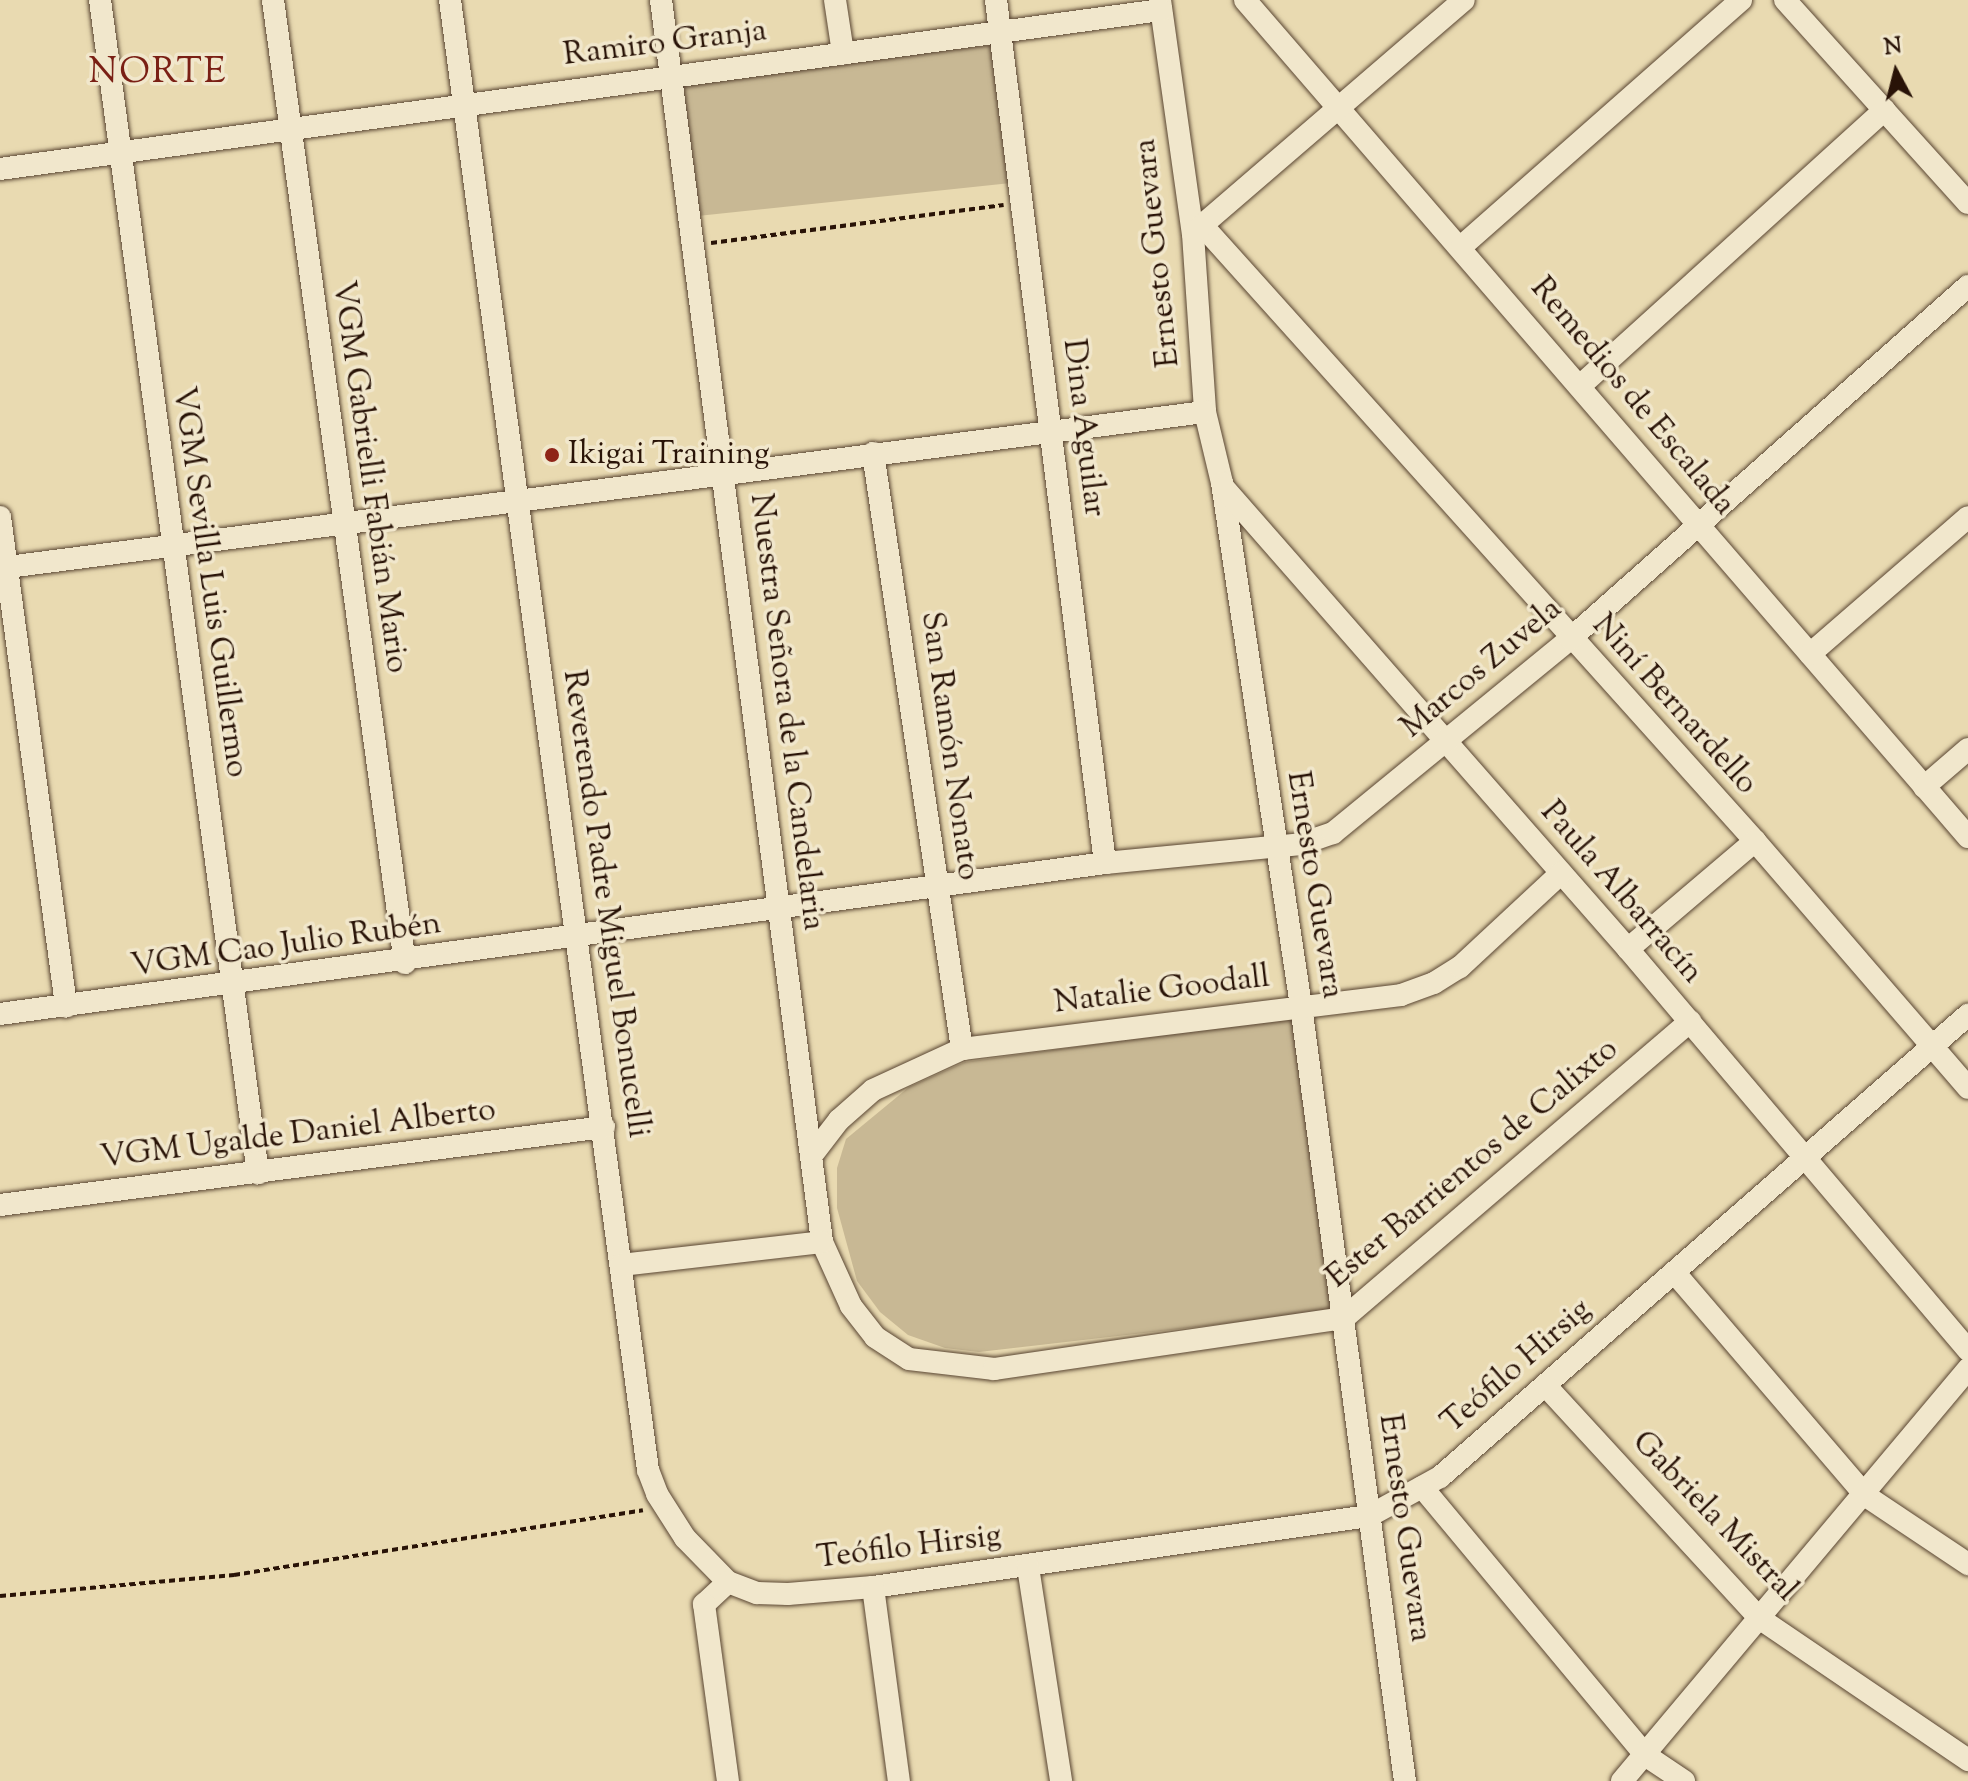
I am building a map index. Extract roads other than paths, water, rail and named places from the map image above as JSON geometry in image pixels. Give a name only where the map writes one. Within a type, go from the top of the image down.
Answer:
[{"type":"street","name":"VGM Sevilla Luis Guillermo","points":[[100,0],[171,546],[258,1173]]},
{"type":"street","name":"VGM Gabrielli Fabián Mario","points":[[273,0],[341,524],[405,963]]},
{"type":"street","name":"Reverendo Padre Miguel Bonucelli","points":[[450,0],[514,499],[579,938],[648,1470],[666,1509],[685,1538],[728,1582]]},
{"type":"street","name":"Nuestra Señora de la Candelaria","points":[[661,0],[822,1242]]},
{"type":"street","points":[[835,0],[843,53]]},
{"type":"street","name":"Dina Aguilar","points":[[996,0],[1105,863]]},
{"type":"street","name":"Remedios de Escalada","points":[[1245,0],[1462,246],[1968,837]]},
{"type":"street","points":[[1197,230],[1464,0]]},
{"type":"street","points":[[1462,246],[1741,0]]},
{"type":"street","points":[[1785,0],[1968,203]]},
{"type":"street","name":"Ramiro Granja","points":[[0,169],[463,103],[1001,32],[1160,5]]},
{"type":"street","name":"Ernesto Guevara","points":[[1160,5],[1197,230],[1205,412],[1222,483],[1274,846],[1301,1006],[1405,1781]]},
{"type":"street","points":[[1580,386],[1884,110]]},
{"type":"street","name":"Niní Bernardello","points":[[1197,230],[1755,841],[1968,1088]]},
{"type":"street","name":"Marcos Zuvela","points":[[779,909],[938,889],[1105,863],[1274,846],[1333,833],[1570,639],[1697,522],[1968,286]]},
{"type":"street","points":[[3,568],[514,499],[1205,412]]},
{"type":"street","name":"San Ramón Nonato","points":[[873,453],[962,1049]]},
{"type":"street","name":"Paula Albarracín","points":[[1222,483],[1239,510],[1628,949],[1968,1350]]},
{"type":"street","points":[[0,517],[3,568],[66,1007]]},
{"type":"street","points":[[1810,654],[1968,517]]},
{"type":"street","points":[[1924,787],[1968,749]]},
{"type":"street","points":[[1628,949],[1755,841]]},
{"type":"street","name":"Natalie Goodall","points":[[812,1155],[839,1120],[873,1090],[962,1049],[1401,995],[1434,983],[1460,967],[1561,873]]},
{"type":"street","name":"VGM Cao Julio Rubén","points":[[0,1014],[232,987],[779,909]]},
{"type":"street","name":"Teófilo Hirsig","points":[[728,1582],[757,1593],[788,1594],[873,1587],[1369,1516],[1422,1487],[1545,1385],[1968,1015]]},
{"type":"street","name":"Ester Barrientos de Calixto","points":[[822,1242],[851,1306],[875,1337],[909,1359],[949,1367],[994,1369],[1344,1318],[1690,1021]]},
{"type":"street","name":"VGM Ugalde Daniel Alberto","points":[[0,1205],[604,1127]]},
{"type":"street","points":[[621,1265],[822,1242]]},
{"type":"street","points":[[1674,1272],[1866,1496],[1968,1564]]},
{"type":"street","points":[[1622,1781],[1866,1496],[1968,1369]]},
{"type":"street","name":"Gabriela Mistral","points":[[1545,1385],[1759,1618],[1968,1760]]},
{"type":"street","points":[[1422,1487],[1645,1755],[1684,1781]]},
{"type":"street","points":[[1028,1567],[1061,1781]]},
{"type":"street","points":[[728,1582],[704,1604],[728,1781]]},
{"type":"street","points":[[873,1587],[899,1781]]},
{"type":"street","points":[[1960,1781],[1968,1768]]},
{"type":"place","name":"Ikigai Training","points":[[552,455]]},
{"type":"district","name":"NORTE","points":[[158,74]]}]
